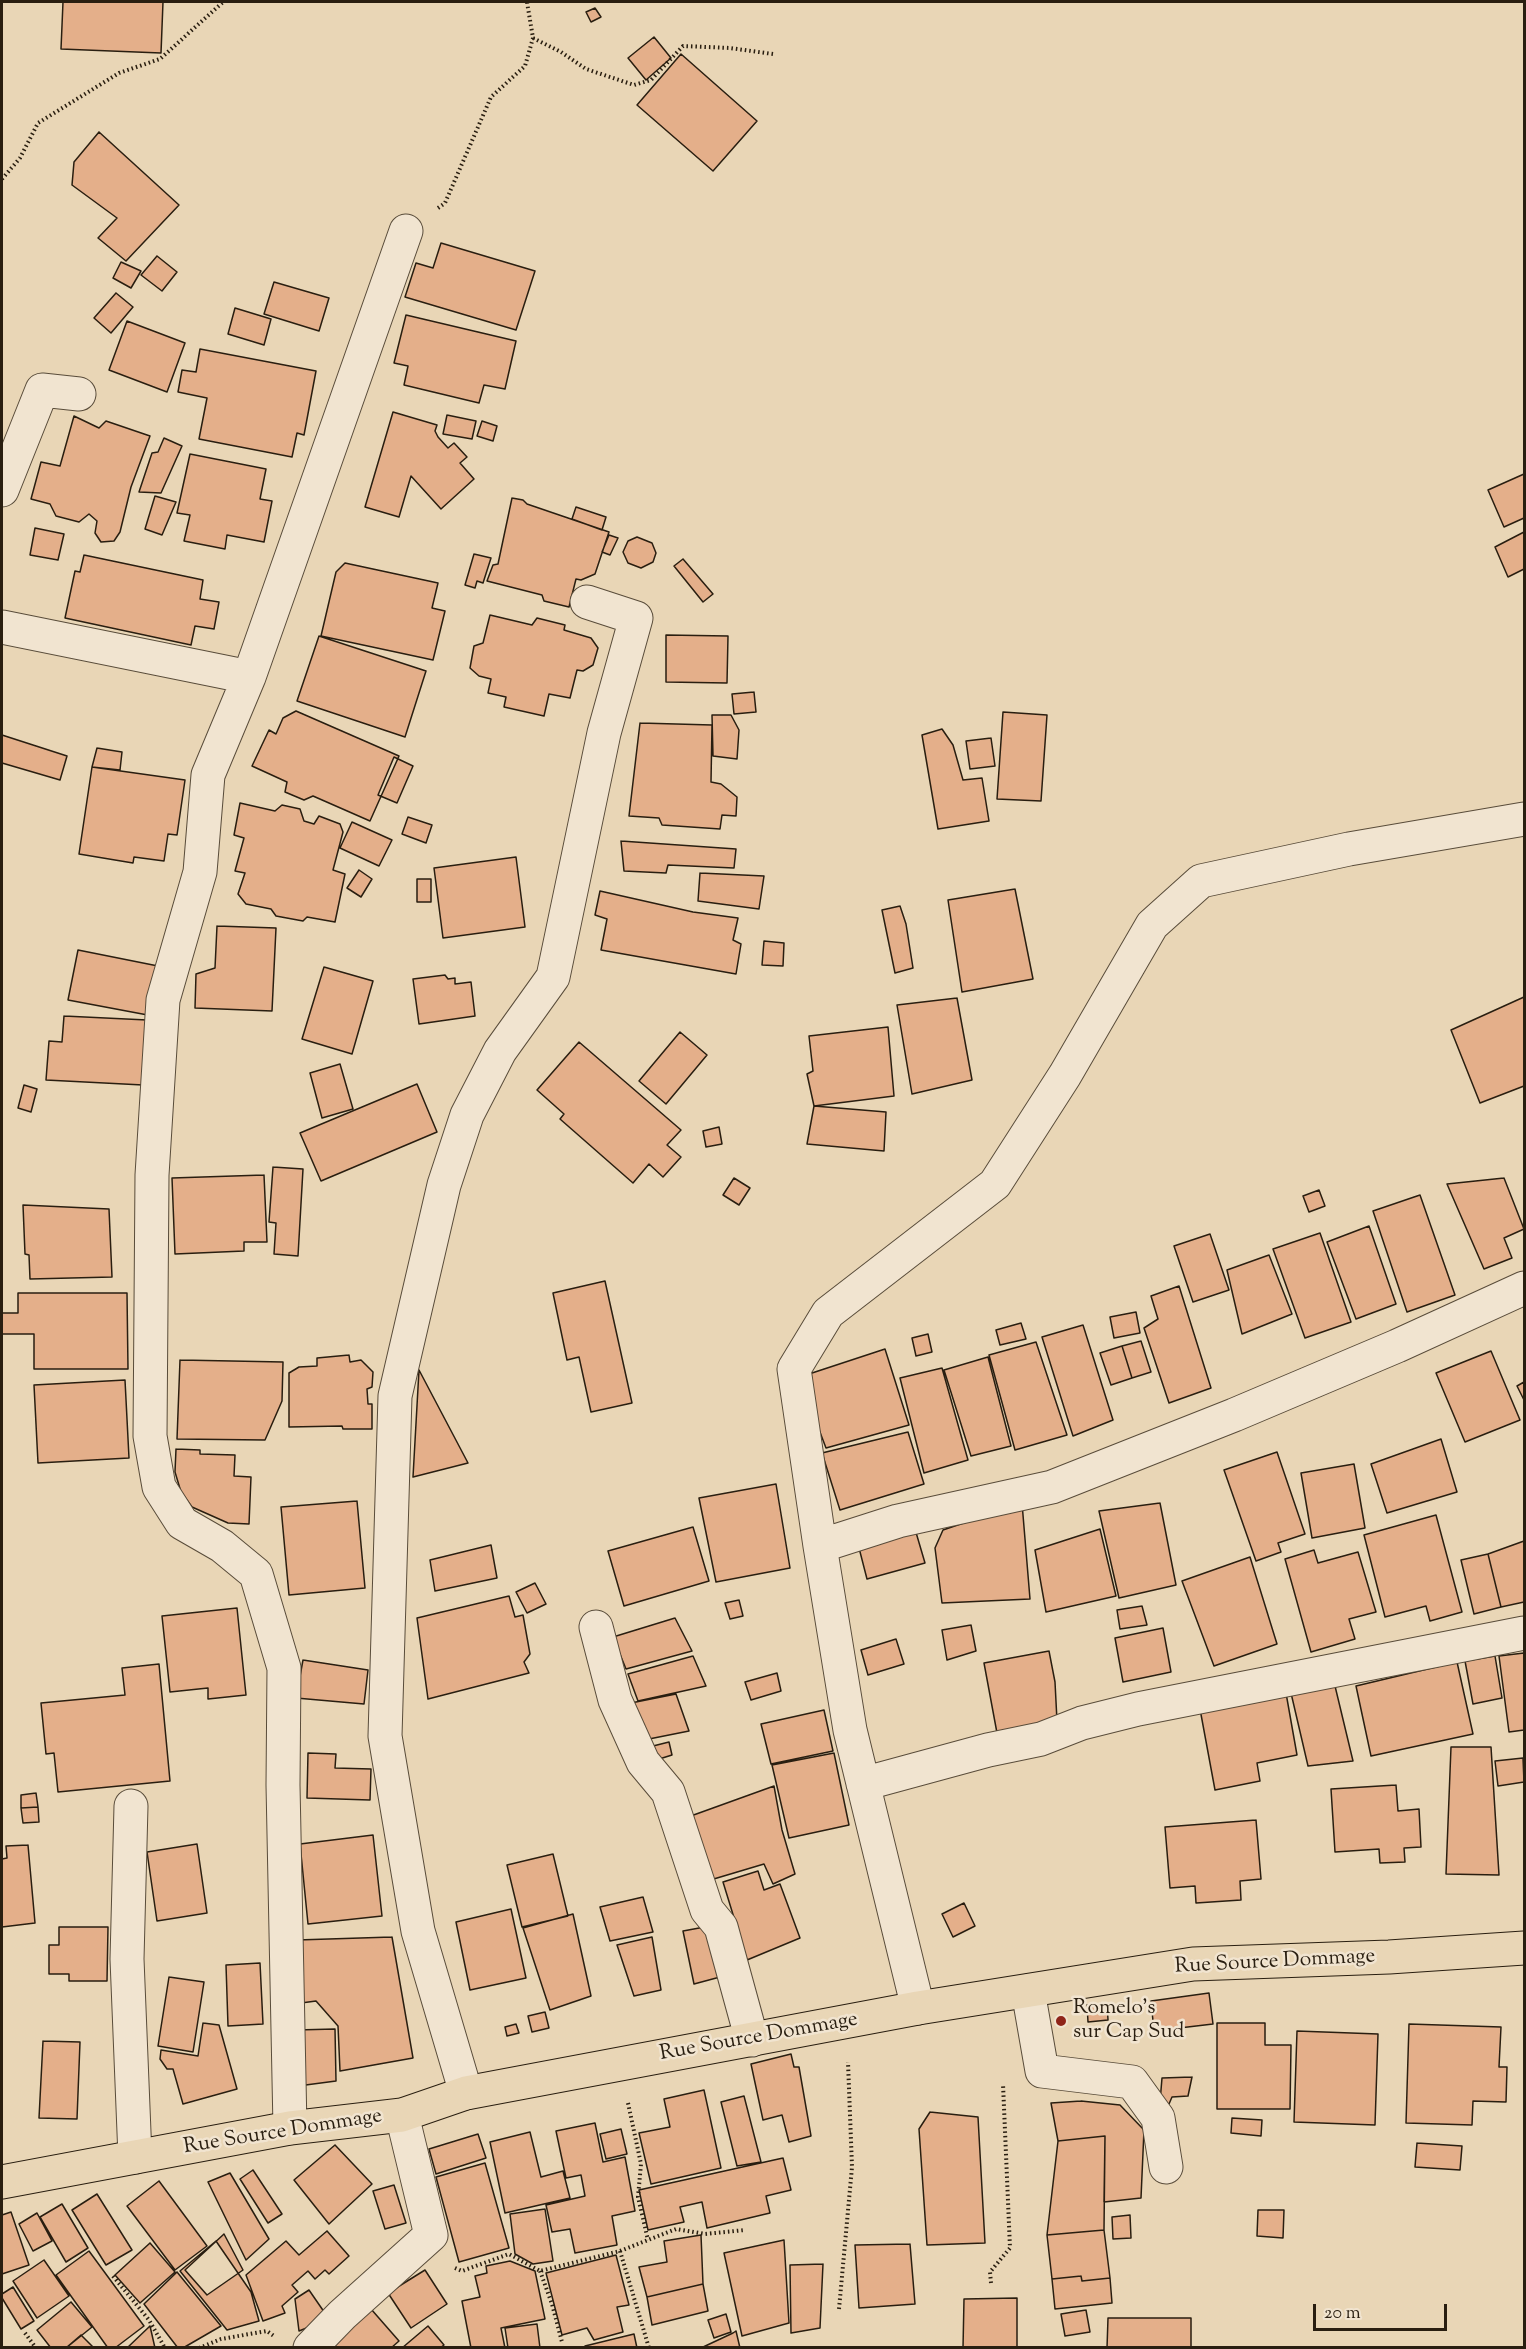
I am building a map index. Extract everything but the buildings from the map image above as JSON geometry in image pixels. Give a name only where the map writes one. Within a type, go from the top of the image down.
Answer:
[{"type":"main road","name":"Rue Source Dommage","points":[[2,2182],[290,2128],[402,2115],[465,2093],[918,2008],[1192,1964],[1524,1948]]},
{"type":"street","points":[[290,2128],[283,1785],[284,1668],[256,1574],[222,1546],[182,1523],[159,1487],[150,1436],[152,1175],[163,1000],[200,872],[208,775],[249,677],[405,231]]},
{"type":"street","points":[[2,490],[42,390],[79,394]]},
{"type":"street","points":[[465,2093],[418,1931],[385,1736],[395,1396],[444,1185],[467,1115],[500,1051],[553,977],[604,733],[636,618],[587,602]]},
{"type":"street","points":[[2,627],[249,677]]},
{"type":"street","points":[[918,2008],[850,1730],[794,1369],[828,1313],[995,1184],[1065,1075],[1152,925],[1202,881],[1349,849],[1524,819]]},
{"type":"street","points":[[820,1546],[898,1521],[1052,1486],[1278,1396],[1397,1346],[1524,1288]]},
{"type":"street","points":[[596,1627],[615,1700],[644,1762],[668,1792],[706,1910],[721,1927],[752,2040]]},
{"type":"street","points":[[863,1784],[1041,1738],[1082,1723],[1138,1709],[1524,1633]]},
{"type":"street","points":[[131,1806],[127,1959],[135,2157]]},
{"type":"street","points":[[1028,1991],[1042,2071],[1132,2082],[1158,2118],[1166,2167]]},
{"type":"street","points":[[296,2345],[342,2315],[431,2235],[402,2115]]},
{"type":"path","points":[[2,179],[20,158],[38,123],[119,73],[160,59],[223,2]]},
{"type":"path","points":[[405,231],[445,203],[492,97],[525,66],[533,38],[527,2]]},
{"type":"path","points":[[533,38],[561,52],[586,69],[634,84],[651,80],[683,46],[730,48],[774,54]]},
{"type":"path","points":[[839,2309],[852,2167],[847,2022]]},
{"type":"path","points":[[620,2064],[640,2164],[638,2197],[648,2240]]},
{"type":"path","points":[[991,2283],[990,2272],[1010,2248],[1003,2080]]},
{"type":"path","points":[[540,2271],[620,2251],[676,2229],[705,2234],[745,2230]]},
{"type":"path","points":[[417,2248],[462,2271],[509,2254],[540,2271],[562,2342]]},
{"type":"path","points":[[620,2251],[649,2348]]},
{"type":"path","points":[[113,2276],[149,2320],[165,2348]]},
{"type":"path","points":[[199,2348],[221,2339],[267,2331],[296,2345]]},
{"type":"path","points":[[25,2333],[36,2348]]},
{"type":"place","name":"Romelo's sur Cap Sud","points":[[1061,2021]]}]
